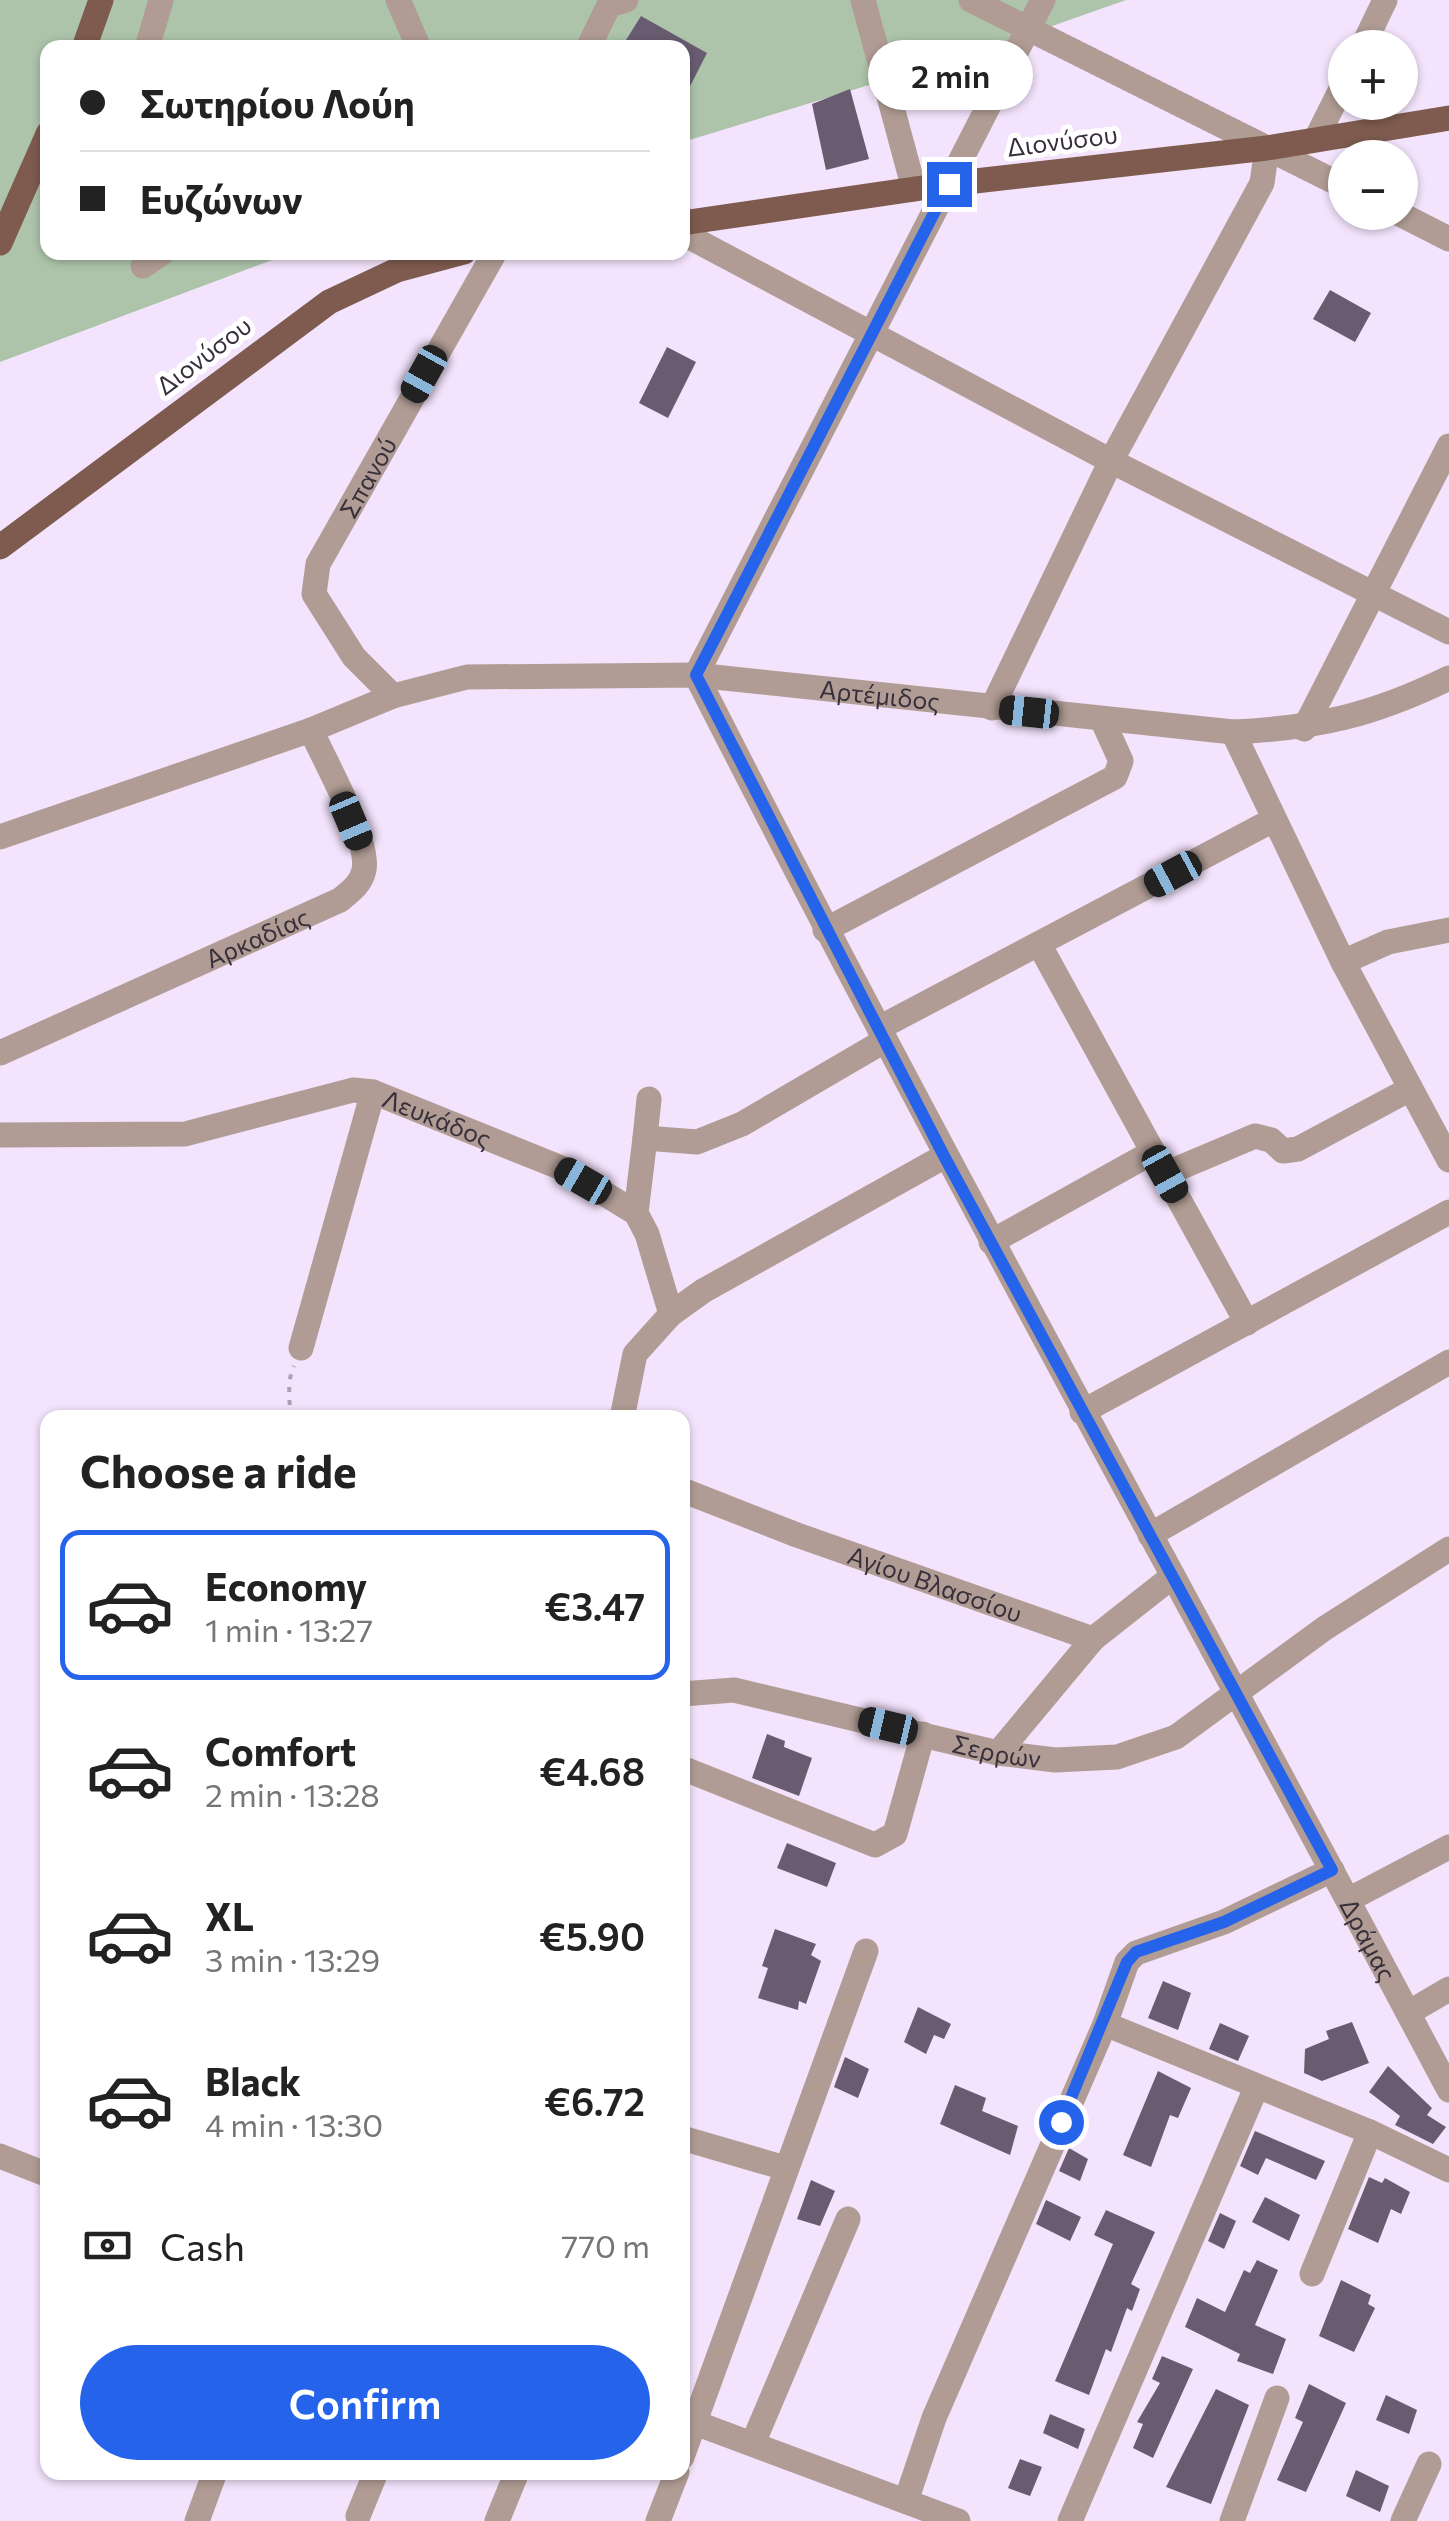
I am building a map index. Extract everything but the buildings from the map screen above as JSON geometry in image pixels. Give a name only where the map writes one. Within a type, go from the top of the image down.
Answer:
[{"type":"main road","points":[[87,40],[101,0]]},
{"type":"main road","name":"Διονύσου","points":[[690,222],[949,184],[1267,148],[1449,118]]},
{"type":"main road","points":[[0,243],[40,152]]},
{"type":"main road","name":"Διονύσου","points":[[0,546],[328,302],[397,270],[434,260]]},
{"type":"street","points":[[149,40],[161,0]]},
{"type":"street","points":[[398,0],[416,40]]},
{"type":"street","points":[[862,0],[914,190]]},
{"type":"street","points":[[972,0],[1328,178]]},
{"type":"street","points":[[696,675],[1043,0]]},
{"type":"street","points":[[1371,30],[1386,0]]},
{"type":"street","points":[[593,40],[614,2]]},
{"type":"street","points":[[1317,137],[1328,115]]},
{"type":"street","points":[[992,708],[1110,461],[1262,183],[1267,148]]},
{"type":"street","points":[[1418,223],[1449,239]]},
{"type":"street","points":[[690,237],[1110,461],[1449,632]]},
{"type":"street","name":"Σπανού","points":[[393,696],[354,657],[314,594],[318,564],[490,260]]},
{"type":"street","points":[[1304,729],[1449,446]]},
{"type":"street","name":"Αρτέμιδος","points":[[0,836],[311,730],[393,696],[467,677],[696,675],[1233,732],[1304,729],[1397,703],[1449,678]]},
{"type":"street","name":"Δράμας","points":[[696,675],[944,1156],[1237,1690],[1449,2090]]},
{"type":"street","points":[[826,930],[1115,778],[1121,761],[1102,720]]},
{"type":"street","name":"Αρκαδίας","points":[[0,1054],[340,900],[354,889],[365,866],[364,852],[311,730]]},
{"type":"street","points":[[1233,732],[1343,962],[1449,1160]]},
{"type":"street","points":[[645,1138],[697,1142],[742,1124],[881,1034],[1039,944],[1273,820]]},
{"type":"street","points":[[1343,962],[1388,942],[1449,930]]},
{"type":"street","points":[[1039,944],[1247,1322]]},
{"type":"street","points":[[991,1242],[1159,1163],[1254,1136],[1271,1140],[1283,1151],[1298,1149],[1410,1090]]},
{"type":"street","points":[[301,1348],[372,1092]]},
{"type":"street","name":"Λευκάδος","points":[[0,1135],[185,1134],[339,1093],[372,1092],[564,1170],[636,1213]]},
{"type":"street","points":[[649,1100],[636,1213],[647,1234],[670,1314]]},
{"type":"street","points":[[624,1410],[635,1354],[670,1314],[703,1291],[944,1156]]},
{"type":"street","points":[[1082,1412],[1449,1212]]},
{"type":"street","points":[[1150,1535],[1449,1362]]},
{"type":"street","name":"Αγίου Βλασσίου","points":[[690,1493],[798,1536],[1093,1639]]},
{"type":"street","name":"Σερρών","points":[[690,1693],[734,1690],[998,1752],[1055,1760],[1116,1757],[1176,1738],[1237,1690],[1449,1549]]},
{"type":"street","points":[[998,1752],[1093,1639],[1173,1576]]},
{"type":"street","points":[[690,1771],[875,1845],[895,1834],[923,1734]]},
{"type":"street","points":[[1348,1900],[1449,1847]]},
{"type":"street","points":[[921,2510],[934,2418],[1105,2024],[1127,1962],[1136,1952],[1224,1922],[1332,1870]]},
{"type":"street","points":[[690,2415],[866,1951]]},
{"type":"street","points":[[1408,2012],[1449,1989]]},
{"type":"street","points":[[1105,2024],[1370,2132],[1449,2170]]},
{"type":"street","points":[[1070,2521],[1256,2088]]},
{"type":"street","points":[[1312,2274],[1370,2132]]},
{"type":"street","points":[[690,2140],[785,2168]]},
{"type":"street","points":[[0,2156],[40,2172]]},
{"type":"street","points":[[753,2443],[848,2219]]},
{"type":"street","points":[[1232,2521],[1278,2398]]},
{"type":"street","points":[[690,2421],[958,2521]]},
{"type":"street","points":[[1403,2521],[1429,2464]]},
{"type":"street","points":[[197,2521],[213,2480]]},
{"type":"street","points":[[358,2516],[373,2480]]},
{"type":"street","points":[[497,2521],[513,2480]]},
{"type":"street","points":[[658,2521],[673,2480]]},
{"type":"path","points":[[290,1410],[289,1381],[301,1348]]},
{"type":"green space","points":[[0,0],[1126,0],[990,48],[690,140],[690,40],[40,40],[40,260],[272,260],[0,362]]},
{"type":"route","points":[[949,184],[696,675],[944,1156],[1332,1870],[1224,1922],[1136,1952],[1127,1962],[1105,2024],[1061,2122]]}]
